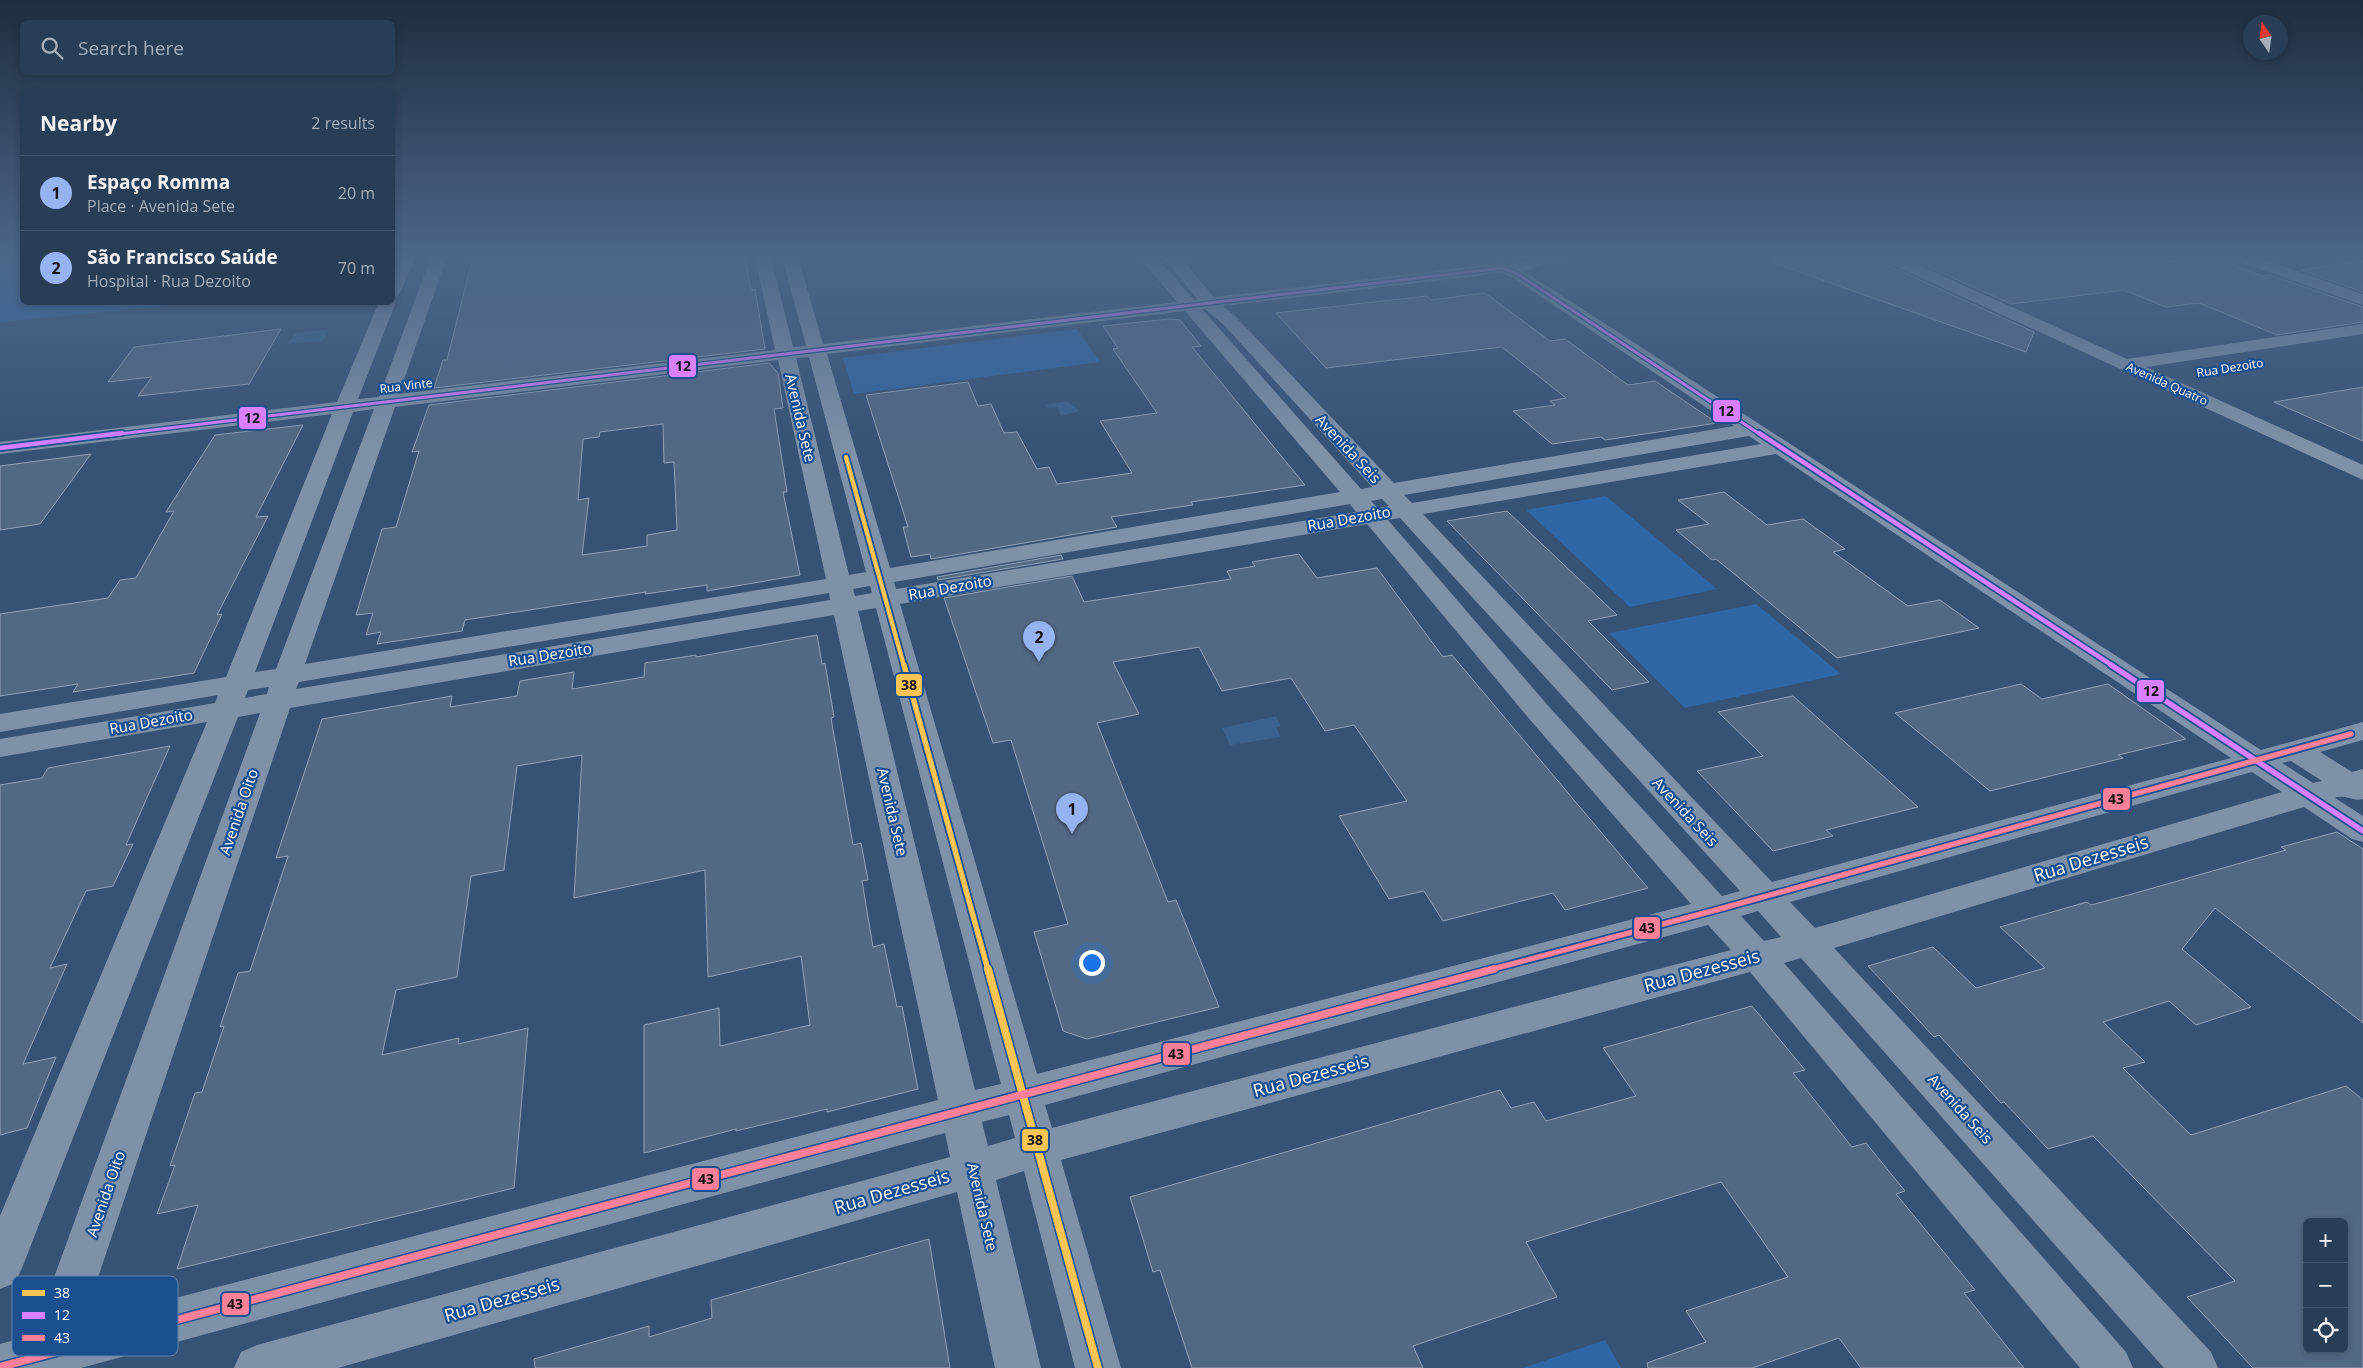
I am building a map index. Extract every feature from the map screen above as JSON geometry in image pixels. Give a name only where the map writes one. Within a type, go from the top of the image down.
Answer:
[{"type":"street","points":[[0,1268],[232,697],[380,321]]},
{"type":"street","name":"Avenida Oito","points":[[77,1276],[283,688],[415,321]]},
{"type":"street","name":"Avenida Sete","points":[[778,321],[1018,1368]]},
{"type":"street","points":[[808,321],[1098,1368]]},
{"type":"street","name":"Rua Vinte","points":[[0,448],[388,395],[784,347],[1043,321]]},
{"type":"street","name":"Avenida Seis","points":[[1213,321],[1380,503],[1808,943],[2195,1368]]},
{"type":"street","points":[[1586,321],[1754,429],[2363,831]]},
{"type":"street","name":"Avenida Quatro","points":[[2028,321],[2363,473]]},
{"type":"street","name":"Avenida Quatro","points":[[2059,321],[2149,361],[2188,374],[2363,456]]},
{"type":"street","name":"Rua Dezoito","points":[[2124,365],[2363,328]]},
{"type":"street","name":"Rua Dezoito","points":[[2268,361],[2363,346]]},
{"type":"street","name":"Rua Dezoito","points":[[2156,380],[2188,374]]},
{"type":"street","name":"Rua Vinte","points":[[0,434],[348,400]]},
{"type":"street","name":"Rua Dezoito","points":[[0,748],[232,697],[1380,503],[1754,429]]},
{"type":"street","name":"Rua Dezoito","points":[[1380,503],[1781,447]]},
{"type":"street","name":"Avenida Seis","points":[[1380,503],[1540,715],[1757,956],[2110,1368]]},
{"type":"street","name":"Rua Dezoito","points":[[0,723],[232,697]]},
{"type":"street","points":[[178,1325],[960,1112],[1716,910],[1763,895],[2256,762],[2294,749],[2363,731]]},
{"type":"street","points":[[2294,749],[2358,785]]},
{"type":"street","name":"Rua Dezesseis","points":[[258,1368],[973,1169],[1038,1149],[1808,943],[2308,795],[2358,785]]},
{"type":"street","points":[[0,1367],[47,1361],[65,1356]]},
{"type":"shaded area","points":[[329,329],[323,341],[288,344],[295,333]]},
{"type":"shaded area","points":[[1077,329],[1100,362],[854,394],[843,358]]},
{"type":"shaded area","points":[[1066,401],[1080,411],[1061,416],[1057,407],[1049,408],[1046,405]]},
{"type":"shaded area","points":[[1606,496],[1717,589],[1630,607],[1526,510]]},
{"type":"shaded area","points":[[1756,604],[1841,674],[1685,708],[1609,633]]},
{"type":"shaded area","points":[[1276,716],[1281,726],[1276,727],[1281,737],[1230,745],[1222,728]]},
{"type":"shaded area","points":[[1605,1340],[1621,1368],[1523,1368]]},
{"type":"building","points":[[457,321],[760,321],[765,349],[434,388],[443,360],[447,360]]},
{"type":"building","points":[[1152,321],[1181,321],[1201,346],[1192,347],[1305,485],[1191,502],[1193,505],[1111,517],[1117,527],[931,559],[930,554],[911,557],[903,527],[908,527],[866,395],[968,382],[978,406],[991,404],[1004,433],[1017,432],[1037,469],[1049,467],[1057,484],[1132,473],[1100,421],[1157,413],[1113,349],[1118,348],[1103,326]]},
{"type":"building","points":[[1283,321],[1523,321],[1550,341],[1565,339],[1628,385],[1655,381],[1717,423],[1605,440],[1601,437],[1552,444],[1513,411],[1555,405],[1550,401],[1566,398],[1502,347],[1326,368]]},
{"type":"building","points":[[1938,321],[2010,321],[2034,332],[2026,352]]},
{"type":"building","points":[[2242,321],[2363,321],[2363,322],[2277,335]]},
{"type":"building","points":[[281,329],[249,384],[138,396],[152,377],[108,382],[134,347]]},
{"type":"building","points":[[769,363],[778,373],[783,408],[774,409],[787,492],[783,492],[800,575],[707,591],[707,585],[645,594],[646,592],[465,620],[462,631],[377,644],[381,632],[366,635],[373,613],[356,615],[382,529],[396,527],[419,451],[412,452],[429,405]],"holes":[[[663,424],[664,463],[674,462],[677,530],[647,535],[647,546],[582,555],[589,498],[578,500],[583,439],[599,437],[600,432]]]},
{"type":"building","points":[[2363,387],[2363,441],[2274,402]]},
{"type":"building","points":[[303,425],[256,517],[268,516],[217,615],[222,614],[194,673],[73,692],[78,684],[0,696],[0,614],[108,598],[120,580],[136,578],[174,511],[166,512],[215,435]]},
{"type":"building","points":[[91,454],[40,524],[0,530],[0,466]]},
{"type":"building","points":[[1724,492],[1767,525],[1803,519],[1845,549],[1833,552],[1908,606],[1940,600],[1979,628],[1837,658],[1716,559],[1712,560],[1676,530],[1709,524],[1678,500]]},
{"type":"building","points":[[1507,511],[1617,615],[1588,621],[1649,682],[1612,690],[1447,521]]},
{"type":"building","points":[[1299,554],[1317,578],[1377,568],[1443,657],[1452,655],[1648,888],[1565,910],[1553,893],[1443,921],[1424,891],[1389,899],[1339,816],[1407,801],[1354,725],[1325,731],[1291,678],[1222,691],[1199,647],[1113,662],[1139,714],[1097,723],[1168,902],[1176,900],[1219,1007],[1087,1039],[1063,1031],[1034,932],[1068,924],[1011,740],[993,743],[944,598],[1072,576],[1084,602],[1231,579],[1227,571],[1255,566],[1252,562]]},
{"type":"building","points":[[1061,555],[1063,559],[938,580],[937,577]]},
{"type":"building","points":[[817,635],[822,664],[825,663],[834,717],[831,718],[853,845],[861,843],[868,880],[862,881],[873,947],[884,944],[897,1007],[902,1006],[918,1089],[827,1112],[827,1109],[736,1131],[736,1129],[644,1153],[644,1025],[719,1008],[720,1046],[810,1025],[801,956],[708,977],[705,870],[574,898],[582,755],[517,766],[504,870],[471,876],[457,977],[396,990],[382,1055],[459,1038],[458,1044],[528,1028],[514,1188],[177,1269],[198,1205],[157,1214],[175,1165],[170,1166],[195,1093],[202,1092],[224,1026],[220,1027],[238,973],[250,971],[288,856],[276,858],[322,719],[452,696],[450,707],[517,696],[520,681],[574,672],[572,689],[644,677],[645,663],[696,655],[696,657]]},
{"type":"building","points":[[2021,684],[2042,699],[2108,684],[2186,739],[2118,755],[2123,758],[1990,791],[1895,713]]},
{"type":"building","points":[[1793,696],[1918,807],[1826,830],[1833,836],[1773,851],[1697,771],[1763,756],[1718,712]]},
{"type":"building","points":[[170,746],[126,845],[133,844],[113,886],[86,891],[50,968],[67,964],[23,1064],[56,1057],[27,1128],[0,1135],[0,785],[42,778],[48,768]]},
{"type":"building","points":[[2337,832],[2363,849],[2363,1023],[2215,908],[2182,949],[2251,1007],[2196,1025],[2169,1001],[2103,1022],[2145,1062],[2123,1068],[2191,1135],[2346,1086],[2363,1100],[2363,1368],[2253,1368],[2187,1297],[2235,1281],[2093,1136],[2048,1149],[2004,1102],[2001,1103],[1939,1035],[1934,1037],[1868,966],[1933,947],[1976,988],[2045,968],[2000,927],[2087,902],[2091,905],[2132,894],[2286,850],[2281,847]]},
{"type":"building","points":[[1752,1006],[1805,1070],[1793,1073],[1852,1147],[1866,1143],[1905,1191],[1896,1194],[1975,1290],[1964,1293],[2024,1368],[1861,1368],[1839,1338],[1752,1368],[1648,1368],[1647,1363],[1706,1342],[1686,1311],[1788,1277],[1721,1182],[1526,1242],[1557,1297],[1413,1346],[1423,1368],[1192,1368],[1160,1270],[1153,1272],[1130,1197],[1500,1090],[1511,1108],[1534,1102],[1546,1121],[1636,1096],[1603,1048]]},
{"type":"building","points":[[929,1239],[950,1368],[535,1368],[534,1359],[649,1326],[649,1337],[712,1318],[711,1300]]},
{"type":"transit line","name":"12","points":[[0,448],[1061,321]]},
{"type":"transit line","name":"12","points":[[1589,321],[2363,831]]},
{"type":"transit line","name":"38","points":[[846,457],[1098,1368]]},
{"type":"transit line","name":"43","points":[[178,1320],[1716,910],[2351,734]]},
{"type":"transit line","name":"43","points":[[0,1367],[41,1356]]},
{"type":"place","name":"São Francisco Saúde","points":[[1039,662]]},
{"type":"place","name":"Espaço Romma","points":[[1072,834]]}]
